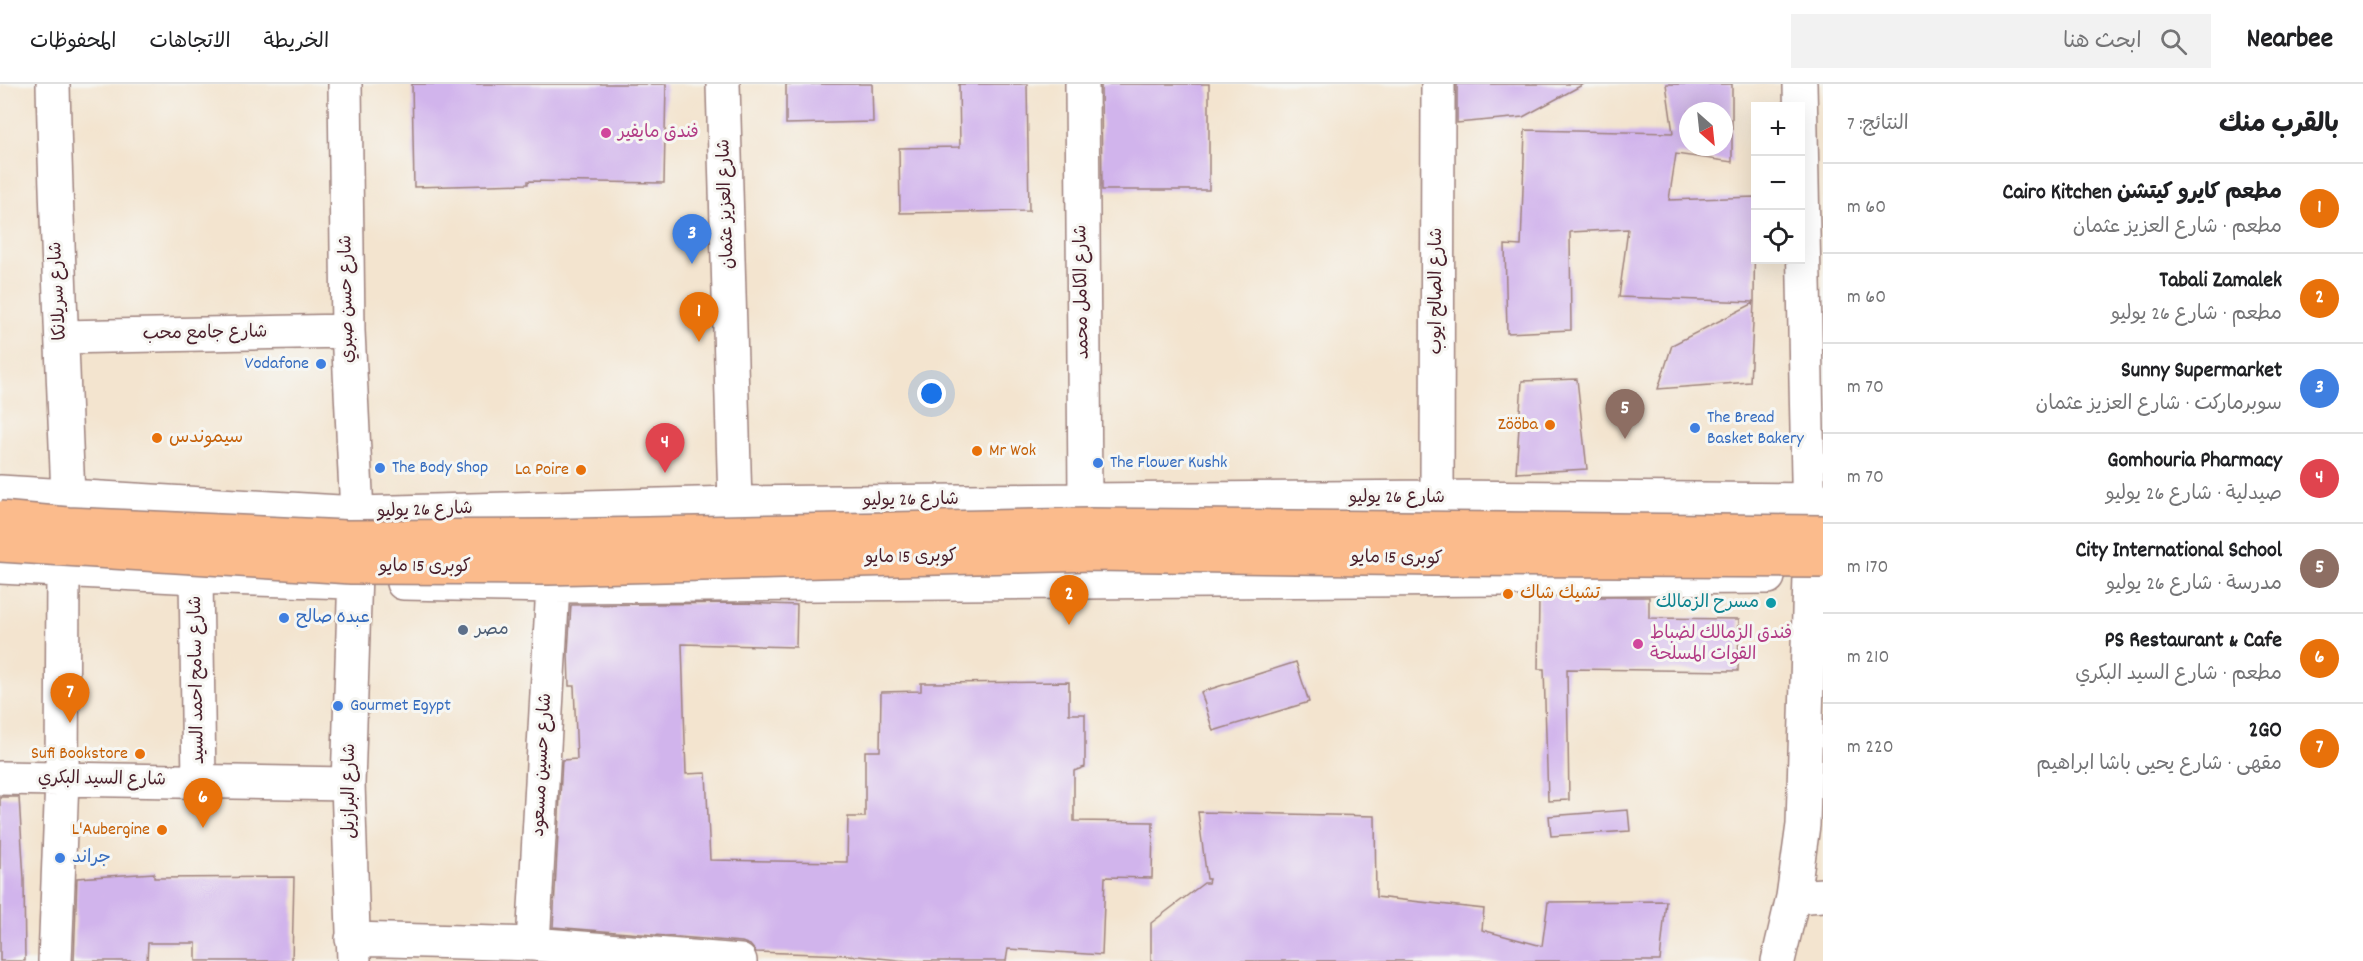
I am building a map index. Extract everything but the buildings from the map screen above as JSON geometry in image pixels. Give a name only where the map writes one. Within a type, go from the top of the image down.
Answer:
[{"type":"highway","name":"كوبرى 15 مايو","points":[[0,518],[68,524],[346,537],[1088,525],[1823,532]]},
{"type":"highway","name":"كوبرى 15 مايو","points":[[0,545],[351,567],[548,568],[1093,554],[1432,560],[1818,571]]},
{"type":"street","name":"شارع سريلانكا","points":[[53,84],[56,228],[68,497]]},
{"type":"street","name":"شارع حسن صبري","points":[[345,84],[348,331],[357,513]]},
{"type":"street","name":"شارع العزيز عثمان","points":[[723,84],[735,503]]},
{"type":"street","name":"شارع الكامل محمد","points":[[1082,84],[1085,500]]},
{"type":"street","name":"شارع الصالح ايوب","points":[[1437,497],[1438,84]]},
{"type":"street","points":[[1778,961],[1808,896],[1803,825],[1818,571],[1800,84]]},
{"type":"street","name":"شارع جامع محب","points":[[62,337],[348,331]]},
{"type":"street","name":"شارع 26 يوليو","points":[[0,492],[357,513],[735,503],[1437,497],[1815,500]]},
{"type":"street","name":"شارع البرازيل","points":[[353,950],[348,784],[357,513]]},
{"type":"street","points":[[0,567],[196,577],[553,586],[1818,571]]},
{"type":"street","points":[[55,961],[62,779],[63,571]]},
{"type":"street","name":"شارع سامح احمد السيد","points":[[196,577],[199,782]]},
{"type":"street","name":"شارع حسين مسعود","points":[[533,944],[553,586]]},
{"type":"street","name":"شارع السيد البكري","points":[[0,778],[348,784]]},
{"type":"street","points":[[353,950],[533,944],[740,961]]},
{"type":"place","name":"فندق مايفير","points":[[606,133]]},
{"type":"place","name":"Sunny Supermarket","points":[[692,264]]},
{"type":"place","name":"مطعم كايرو كيتشن Cairo Kitchen","points":[[699,342]]},
{"type":"place","name":"Vodafone","points":[[321,364]]},
{"type":"place","name":"Zööba","points":[[1550,425]]},
{"type":"place","name":"The Bread Basket Bakery","points":[[1695,428]]},
{"type":"place","name":"سيموندس","points":[[157,438]]},
{"type":"place","name":"City International School","points":[[1625,439]]},
{"type":"place","name":"Mr Wok","points":[[977,451]]},
{"type":"place","name":"The Flower Kushk","points":[[1098,463]]},
{"type":"place","name":"The Body Shop","points":[[380,468]]},
{"type":"place","name":"La Poire","points":[[581,470]]},
{"type":"place","name":"Gomhouria Pharmacy","points":[[665,473]]},
{"type":"place","name":"تشيك شاك","points":[[1508,594]]},
{"type":"place","name":"مسرح الزمالك","points":[[1771,603]]},
{"type":"place","name":"عبده صالح","points":[[284,618]]},
{"type":"place","name":"Tabali Zamalek","points":[[1069,625]]},
{"type":"place","name":"مصر","points":[[463,630]]},
{"type":"place","name":"فندق الزمالك لضباط القوات المسلحة","points":[[1638,644]]},
{"type":"place","name":"Gourmet Egypt","points":[[338,706]]},
{"type":"place","name":"2GO","points":[[70,723]]},
{"type":"place","name":"Sufi Bookstore","points":[[140,754]]},
{"type":"place","name":"PS Restaurant & Cafe","points":[[203,828]]},
{"type":"place","name":"L'Aubergine","points":[[162,830]]},
{"type":"place","name":"جراند","points":[[60,858]]}]
